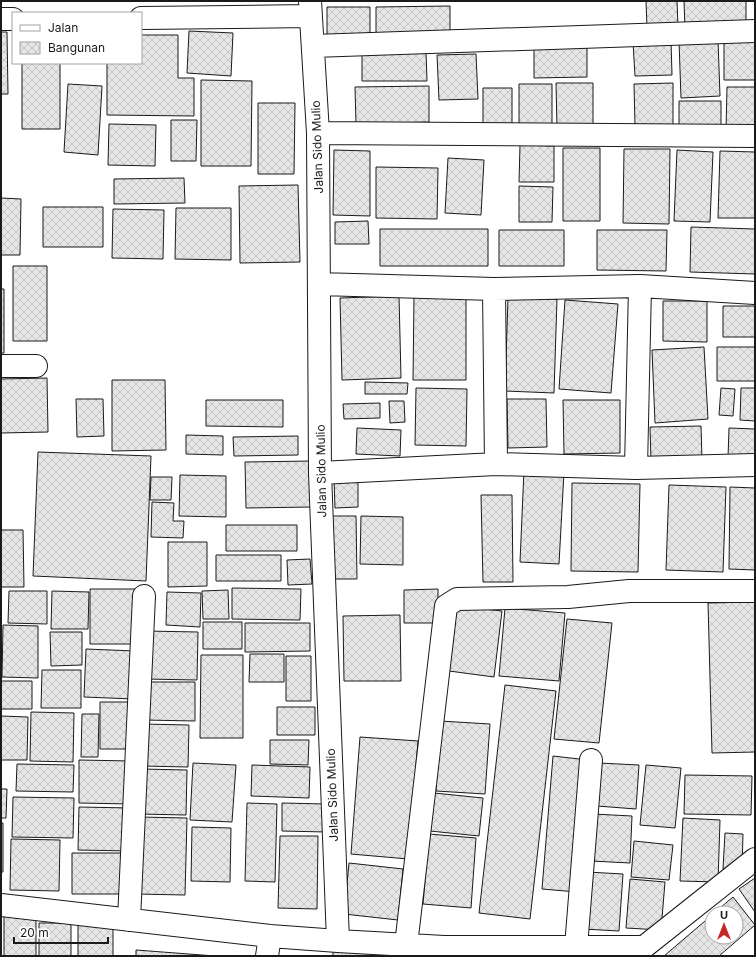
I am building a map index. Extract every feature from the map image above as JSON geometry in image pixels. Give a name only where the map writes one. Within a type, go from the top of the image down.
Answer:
[{"type":"street","points":[[142,18],[310,9]]},
{"type":"street","name":"Jalan Sido Mulio","points":[[310,9],[318,133],[320,473],[338,941]]},
{"type":"street","points":[[1,19],[12,19]]},
{"type":"street","points":[[313,46],[755,31]]},
{"type":"street","points":[[318,133],[755,136]]},
{"type":"street","points":[[319,284],[494,288],[640,286],[755,293]]},
{"type":"street","points":[[636,468],[640,286]]},
{"type":"street","points":[[494,288],[496,464]]},
{"type":"street","points":[[1,366],[36,366]]},
{"type":"street","points":[[320,473],[496,464],[636,468],[755,465]]},
{"type":"street","points":[[406,945],[446,606],[457,599],[568,597],[629,591],[755,591]]},
{"type":"street","points":[[129,920],[144,596]]},
{"type":"street","points":[[576,947],[591,760]]},
{"type":"street","points":[[1,905],[129,920],[268,946],[338,941],[406,945],[443,951],[576,947],[642,951],[755,859]]},
{"type":"building","points":[[646,1],[677,1],[678,27],[647,28]]},
{"type":"building","points":[[684,1],[746,1],[746,27],[685,29]]},
{"type":"building","points":[[450,6],[450,38],[376,39],[376,7]]},
{"type":"building","points":[[327,7],[370,7],[370,40],[327,40]]},
{"type":"building","points":[[189,31],[233,33],[231,76],[187,73]]},
{"type":"building","points":[[1,32],[7,32],[8,94],[1,94]]},
{"type":"building","points":[[142,35],[178,35],[178,78],[194,78],[194,116],[107,115],[107,64],[142,64]]},
{"type":"building","points":[[718,40],[720,96],[681,98],[679,41]]},
{"type":"building","points":[[724,40],[755,40],[755,80],[724,80]]},
{"type":"building","points":[[671,41],[672,75],[635,76],[633,42]]},
{"type":"building","points":[[534,45],[587,45],[587,77],[534,78]]},
{"type":"building","points":[[426,51],[427,81],[362,81],[362,52]]},
{"type":"building","points":[[476,54],[478,99],[439,100],[437,55]]},
{"type":"building","points":[[22,64],[60,64],[60,129],[22,129]]},
{"type":"building","points":[[201,80],[252,81],[251,166],[201,166]]},
{"type":"building","points":[[556,83],[593,83],[593,128],[557,128]]},
{"type":"building","points":[[673,83],[673,126],[635,126],[634,84]]},
{"type":"building","points":[[68,84],[102,86],[98,155],[64,152]]},
{"type":"building","points":[[519,84],[552,84],[552,127],[519,127]]},
{"type":"building","points":[[429,86],[429,122],[356,124],[355,87]]},
{"type":"building","points":[[727,87],[755,87],[755,131],[726,130]]},
{"type":"building","points":[[483,88],[512,88],[512,128],[483,128]]},
{"type":"building","points":[[679,101],[721,101],[721,130],[679,130]]},
{"type":"building","points":[[258,103],[295,103],[294,174],[258,174]]},
{"type":"building","points":[[171,120],[197,120],[196,161],[171,161]]},
{"type":"building","points":[[109,124],[156,125],[155,166],[108,165]]},
{"type":"building","points":[[520,145],[554,146],[554,182],[519,182]]},
{"type":"building","points":[[563,148],[600,148],[600,221],[563,221]]},
{"type":"building","points":[[624,149],[670,149],[669,224],[623,223]]},
{"type":"building","points":[[334,150],[370,151],[370,216],[333,215]]},
{"type":"building","points":[[677,150],[713,152],[710,222],[674,221]]},
{"type":"building","points":[[720,151],[755,152],[755,218],[718,218]]},
{"type":"building","points":[[448,158],[484,160],[481,215],[445,213]]},
{"type":"building","points":[[376,167],[438,168],[437,219],[376,218]]},
{"type":"building","points":[[184,178],[185,203],[114,204],[114,179]]},
{"type":"building","points":[[298,185],[300,262],[240,263],[239,186]]},
{"type":"building","points":[[519,186],[553,187],[552,222],[519,222]]},
{"type":"building","points":[[1,198],[21,199],[20,255],[1,255]]},
{"type":"building","points":[[43,207],[103,207],[103,247],[43,247]]},
{"type":"building","points":[[176,208],[231,208],[231,260],[175,259]]},
{"type":"building","points":[[113,209],[164,210],[163,259],[112,258]]},
{"type":"building","points":[[368,221],[369,244],[335,244],[335,222]]},
{"type":"building","points":[[691,227],[755,229],[755,274],[690,272]]},
{"type":"building","points":[[380,229],[488,229],[488,266],[380,266]]},
{"type":"building","points":[[499,230],[564,230],[564,266],[499,266]]},
{"type":"building","points":[[597,230],[667,230],[666,271],[597,270]]},
{"type":"building","points":[[13,266],[47,266],[47,341],[13,341]]},
{"type":"building","points":[[1,289],[4,289],[4,353],[1,353]]},
{"type":"building","points":[[399,296],[401,378],[342,380],[340,298]]},
{"type":"building","points":[[414,296],[466,297],[466,380],[413,380]]},
{"type":"building","points":[[508,298],[557,299],[554,393],[505,391]]},
{"type":"building","points":[[565,300],[618,304],[611,393],[559,389]]},
{"type":"building","points":[[663,301],[707,301],[707,342],[663,341]]},
{"type":"building","points":[[723,306],[755,306],[755,337],[723,337]]},
{"type":"building","points":[[704,347],[708,419],[655,423],[652,350]]},
{"type":"building","points":[[717,347],[755,347],[755,381],[717,381]]},
{"type":"building","points":[[47,378],[48,432],[1,433],[1,379]]},
{"type":"building","points":[[112,380],[165,380],[166,450],[112,451]]},
{"type":"building","points":[[365,382],[408,383],[407,394],[365,394]]},
{"type":"building","points":[[416,388],[467,389],[466,446],[415,445]]},
{"type":"building","points":[[721,388],[735,389],[733,416],[719,415]]},
{"type":"building","points":[[741,388],[755,388],[755,421],[740,420]]},
{"type":"building","points":[[76,399],[103,399],[104,436],[77,437]]},
{"type":"building","points":[[507,399],[546,399],[547,447],[508,448]]},
{"type":"building","points":[[206,400],[283,400],[283,427],[206,426]]},
{"type":"building","points":[[563,400],[620,400],[620,453],[564,454]]},
{"type":"building","points":[[389,401],[404,401],[405,422],[390,423]]},
{"type":"building","points":[[380,403],[380,418],[344,419],[343,404]]},
{"type":"building","points":[[701,426],[702,460],[651,461],[650,427]]},
{"type":"building","points":[[357,428],[401,430],[400,456],[356,454]]},
{"type":"building","points":[[729,428],[755,429],[755,459],[728,458]]},
{"type":"building","points":[[186,435],[223,436],[223,455],[186,454]]},
{"type":"building","points":[[298,436],[298,455],[234,456],[233,437]]},
{"type":"building","points":[[38,452],[151,456],[146,581],[33,576]]},
{"type":"building","points":[[312,461],[312,507],[246,508],[245,462]]},
{"type":"building","points":[[524,470],[564,472],[559,564],[520,562]]},
{"type":"building","points":[[180,475],[226,476],[226,517],[179,516]]},
{"type":"building","points":[[151,477],[172,477],[171,500],[150,500]]},
{"type":"building","points":[[334,479],[358,479],[358,507],[335,508]]},
{"type":"building","points":[[572,483],[640,484],[638,572],[571,571]]},
{"type":"building","points":[[669,485],[726,487],[723,572],[666,570]]},
{"type":"building","points":[[730,487],[755,488],[755,570],[729,569]]},
{"type":"building","points":[[481,495],[512,495],[513,582],[483,582]]},
{"type":"building","points":[[152,502],[174,503],[173,521],[184,521],[183,538],[151,537]]},
{"type":"building","points":[[332,516],[356,516],[357,579],[334,579]]},
{"type":"building","points":[[361,516],[403,517],[403,565],[360,564]]},
{"type":"building","points":[[226,525],[297,525],[297,551],[226,551]]},
{"type":"building","points":[[1,530],[23,530],[24,587],[1,587]]},
{"type":"building","points":[[168,542],[207,542],[207,586],[168,587]]},
{"type":"building","points":[[216,555],[281,555],[281,581],[216,581]]},
{"type":"building","points":[[310,559],[312,584],[288,585],[287,560]]},
{"type":"building","points":[[232,588],[301,589],[300,620],[232,619]]},
{"type":"building","points":[[90,589],[136,589],[136,644],[90,644]]},
{"type":"building","points":[[438,589],[438,623],[404,623],[404,590]]},
{"type":"building","points":[[228,590],[229,619],[203,619],[202,591]]},
{"type":"building","points":[[9,591],[47,591],[47,624],[8,623]]},
{"type":"building","points":[[52,591],[89,592],[88,629],[51,629]]},
{"type":"building","points":[[167,592],[201,593],[200,627],[166,625]]},
{"type":"building","points":[[755,602],[755,752],[712,753],[708,603]]},
{"type":"building","points":[[457,606],[502,611],[494,677],[449,671]]},
{"type":"building","points":[[505,608],[565,613],[559,681],[499,676]]},
{"type":"building","points":[[400,615],[401,681],[344,681],[343,616]]},
{"type":"building","points":[[567,619],[612,623],[599,743],[554,739]]},
{"type":"building","points":[[203,622],[242,622],[242,649],[203,649]]},
{"type":"building","points":[[245,623],[310,623],[310,651],[245,652]]},
{"type":"building","points":[[3,625],[38,626],[38,678],[2,677]]},
{"type":"building","points":[[146,631],[198,632],[197,680],[145,679]]},
{"type":"building","points":[[50,632],[82,632],[82,665],[51,666]]},
{"type":"building","points":[[86,649],[135,651],[134,699],[84,697]]},
{"type":"building","points":[[250,654],[284,654],[284,682],[249,682]]},
{"type":"building","points":[[201,655],[243,655],[243,738],[200,738]]},
{"type":"building","points":[[286,656],[311,656],[311,701],[286,701]]},
{"type":"building","points":[[42,670],[81,670],[81,708],[41,708]]},
{"type":"building","points":[[1,681],[32,681],[32,709],[1,709]]},
{"type":"building","points":[[145,682],[195,682],[195,721],[144,720]]},
{"type":"building","points":[[505,685],[556,691],[530,919],[479,913]]},
{"type":"building","points":[[100,702],[135,702],[135,749],[100,749]]},
{"type":"building","points":[[277,707],[315,707],[315,735],[277,735]]},
{"type":"building","points":[[31,712],[74,713],[73,762],[30,761]]},
{"type":"building","points":[[82,714],[99,714],[98,757],[81,757]]},
{"type":"building","points":[[1,716],[28,717],[27,760],[1,760]]},
{"type":"building","points":[[440,721],[490,724],[485,794],[436,791]]},
{"type":"building","points":[[143,724],[189,725],[188,767],[142,766]]},
{"type":"building","points":[[360,737],[418,741],[408,859],[351,854]]},
{"type":"building","points":[[270,740],[309,740],[308,765],[270,764]]},
{"type":"building","points":[[553,756],[588,760],[577,892],[542,889]]},
{"type":"building","points":[[79,760],[132,761],[131,804],[79,803]]},
{"type":"building","points":[[193,763],[236,765],[232,822],[190,820]]},
{"type":"building","points":[[599,763],[639,765],[636,809],[597,806]]},
{"type":"building","points":[[17,764],[74,765],[73,792],[16,791]]},
{"type":"building","points":[[252,765],[310,767],[309,798],[251,796]]},
{"type":"building","points":[[646,765],[681,768],[675,828],[640,825]]},
{"type":"building","points":[[141,769],[187,770],[186,815],[139,814]]},
{"type":"building","points":[[685,775],[752,776],[751,815],[684,814]]},
{"type":"building","points":[[1,789],[7,789],[6,818],[1,818]]},
{"type":"building","points":[[434,793],[483,798],[479,836],[430,831]]},
{"type":"building","points":[[13,797],[74,798],[73,838],[12,837]]},
{"type":"building","points":[[247,803],[277,804],[275,882],[245,881]]},
{"type":"building","points":[[282,803],[326,804],[326,832],[282,831]]},
{"type":"building","points":[[79,807],[131,808],[130,851],[78,850]]},
{"type":"building","points":[[593,814],[632,816],[630,863],[591,861]]},
{"type":"building","points":[[139,817],[187,818],[185,895],[136,894]]},
{"type":"building","points":[[683,818],[720,820],[718,882],[680,881]]},
{"type":"building","points":[[1,823],[3,823],[3,872],[1,872]]},
{"type":"building","points":[[192,827],[231,828],[230,882],[191,881]]},
{"type":"building","points":[[725,833],[743,834],[742,869],[723,869]]},
{"type":"building","points":[[429,834],[476,838],[471,908],[423,904]]},
{"type":"building","points":[[280,836],[318,836],[317,909],[278,908]]},
{"type":"building","points":[[11,839],[60,840],[59,891],[10,890]]},
{"type":"building","points":[[634,841],[673,845],[669,880],[631,877]]},
{"type":"building","points":[[72,853],[129,853],[129,894],[72,894]]},
{"type":"building","points":[[349,863],[403,869],[398,920],[344,914]]},
{"type":"building","points":[[587,872],[623,874],[619,931],[583,929]]},
{"type":"building","points":[[755,878],[755,912],[739,889]]},
{"type":"building","points":[[630,879],[665,882],[661,930],[626,928]]},
{"type":"building","points":[[733,897],[739,905],[724,905]]},
{"type":"building","points":[[744,911],[755,925],[744,934]]},
{"type":"building","points":[[4,915],[36,916],[36,956],[4,956]]},
{"type":"building","points":[[704,922],[704,945],[732,945],[719,956],[664,956]]},
{"type":"building","points":[[39,923],[71,923],[71,956],[39,956]]},
{"type":"building","points":[[78,925],[113,925],[113,956],[78,956]]},
{"type":"building","points":[[136,950],[215,956],[136,956]]},
{"type":"building","points":[[333,951],[371,952],[371,956],[333,956]]}]
